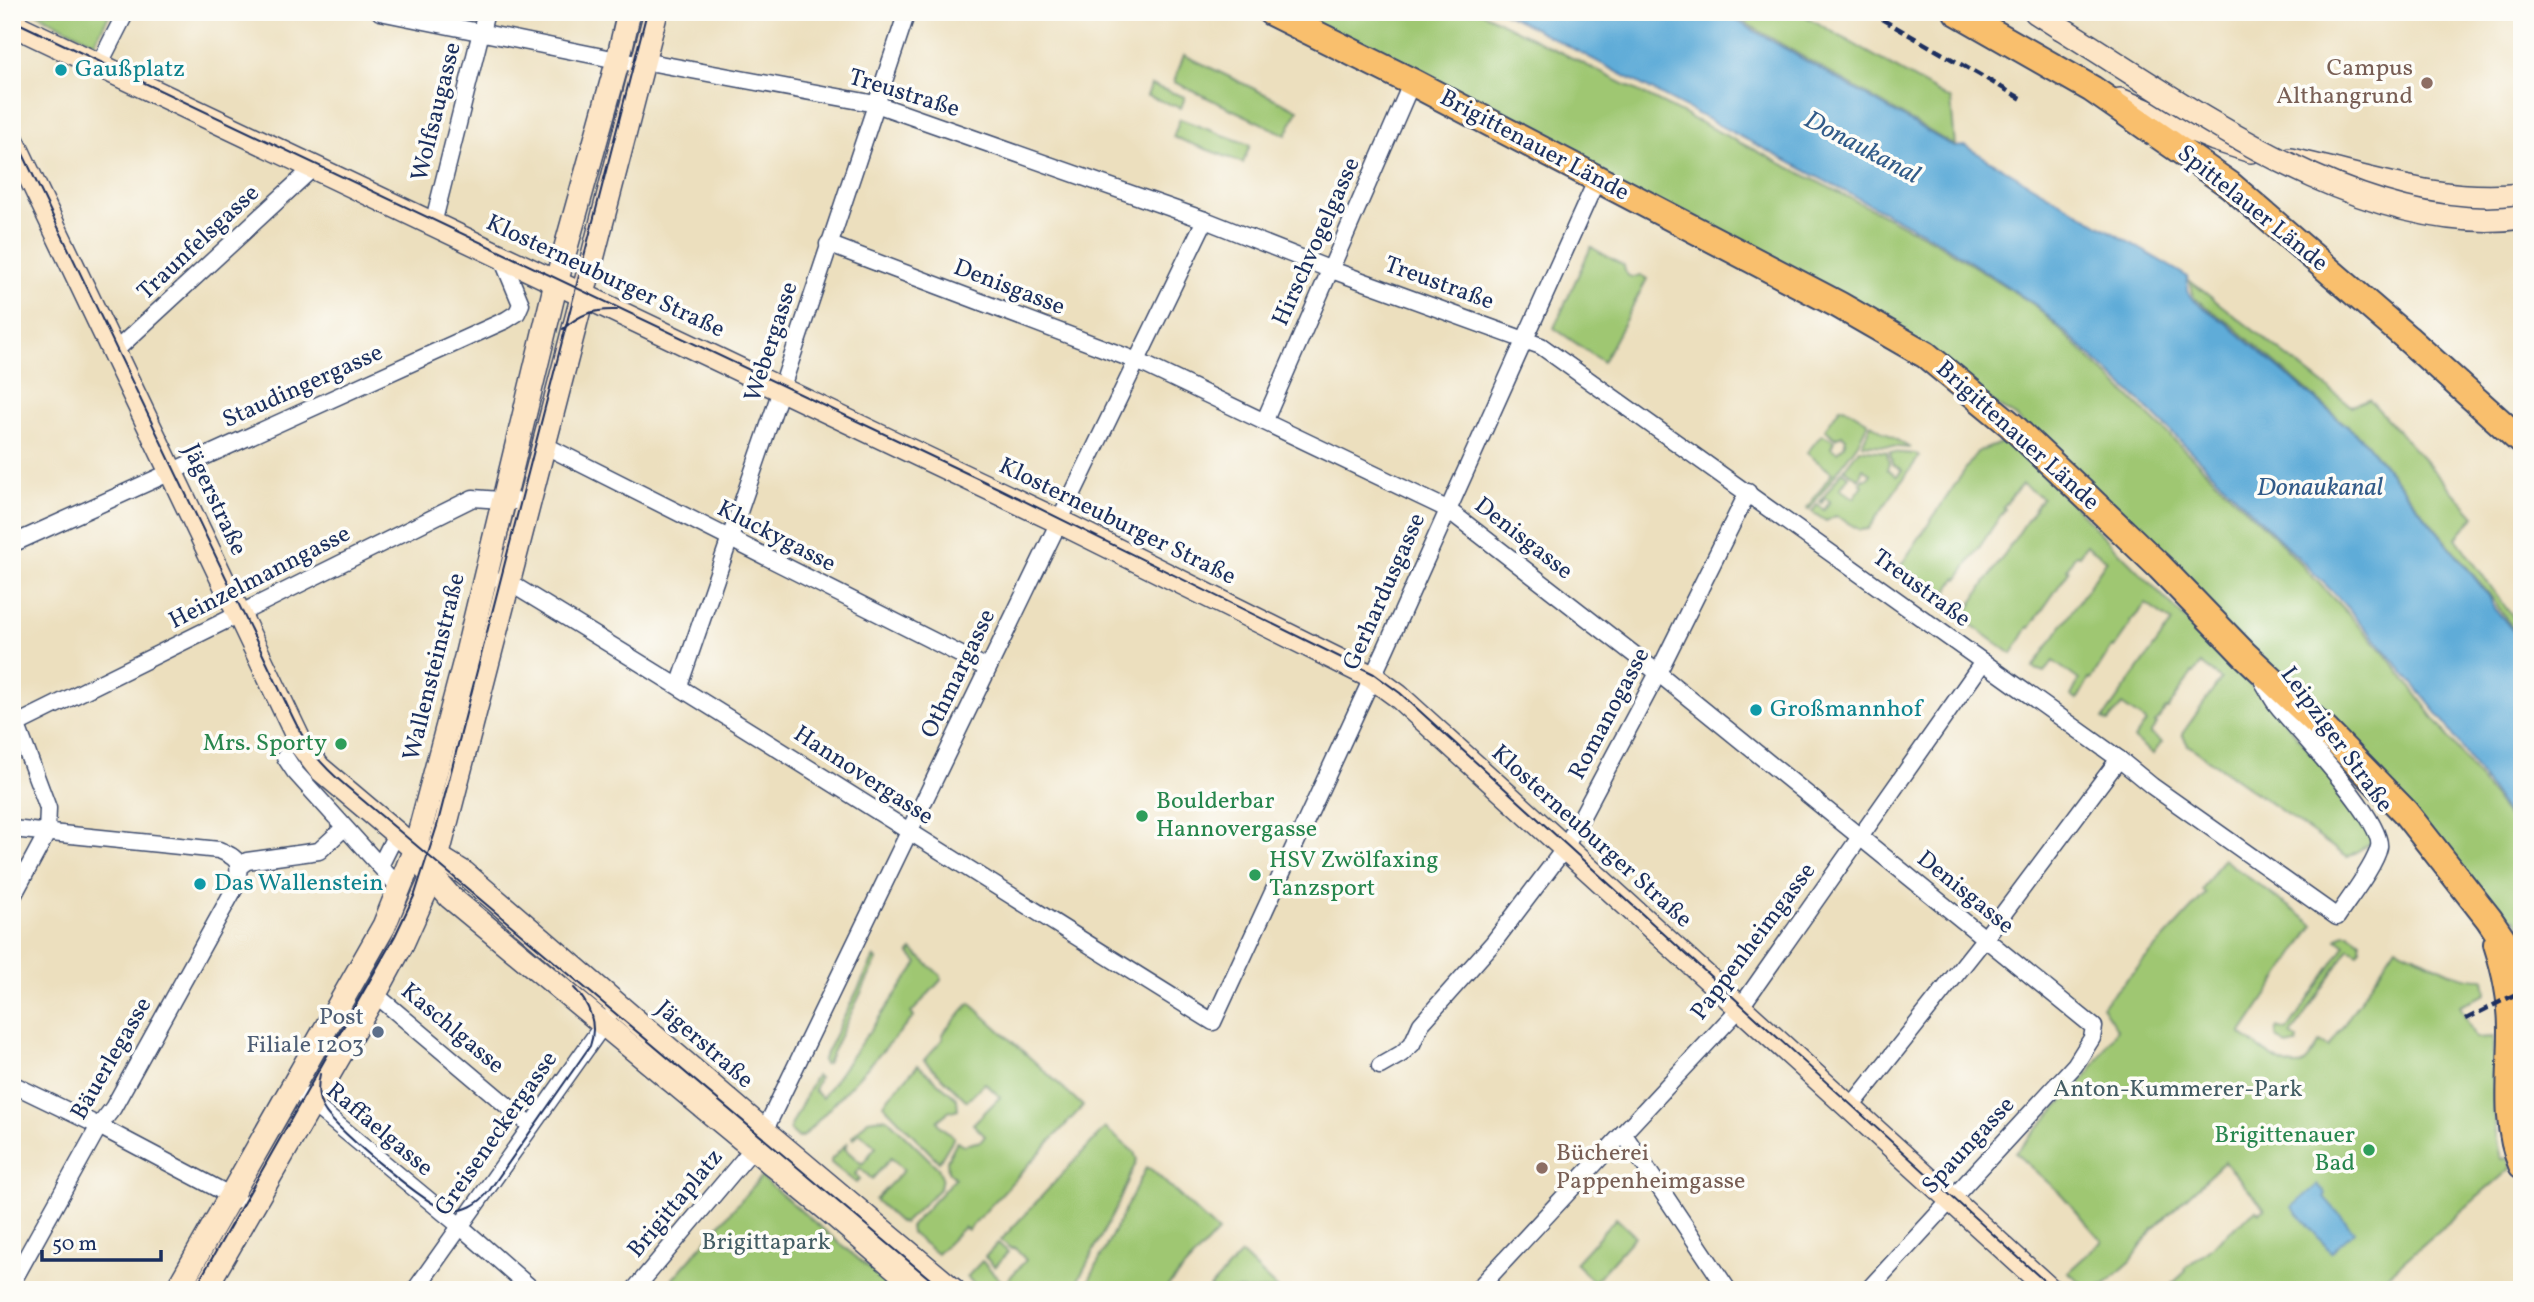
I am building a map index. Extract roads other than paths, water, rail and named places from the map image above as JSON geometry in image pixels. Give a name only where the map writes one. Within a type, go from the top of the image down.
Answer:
[{"type":"main road","name":"Wallensteinstraße","points":[[177,1290],[384,926],[404,845],[466,657],[555,283],[629,12]]},
{"type":"main road","name":"Wallensteinstraße","points":[[204,1290],[375,994],[401,946],[435,867],[656,12]]},
{"type":"main road","name":"Brigittenauer Lände","points":[[1271,12],[1412,82],[1839,305],[1926,355],[2011,425],[2160,567],[2254,664],[2327,732],[2405,812],[2489,919],[2522,968]]},
{"type":"main road","name":"Spittelauer Lände","points":[[1957,12],[2092,89],[2230,186],[2407,338],[2522,442]]},
{"type":"main road","points":[[2036,12],[2254,146],[2352,192],[2441,216],[2487,220],[2522,218]]},
{"type":"main road","name":"Klosterneuburger Straße","points":[[12,24],[1058,521],[1372,677],[1398,696],[2050,1290]]},
{"type":"main road","points":[[2092,89],[2214,139],[2257,153],[2421,192],[2466,197],[2522,195]]},
{"type":"main road","name":"Jägerstraße","points":[[12,139],[302,746],[319,768],[404,845],[435,867],[464,873],[617,1005],[921,1290]]},
{"type":"main road","name":"Jägerstraße","points":[[435,867],[450,897],[604,1025],[759,1139],[954,1290]]},
{"type":"main road","points":[[2489,919],[2509,994],[2512,1027],[2512,1128],[2522,1165]]},
{"type":"street","points":[[99,65],[125,12]]},
{"type":"street","name":"Treustraße","points":[[380,12],[642,65],[654,63],[876,104],[1205,220],[1329,269],[1541,346],[2337,917]]},
{"type":"street","name":"Wolfsaugasse","points":[[433,224],[486,12]]},
{"type":"street","name":"Webergasse","points":[[679,685],[907,12]]},
{"type":"street","name":"Hirschvogelgasse","points":[[1265,420],[1412,82]]},
{"type":"street","name":"Traunfelsgasse","points":[[114,352],[314,167]]},
{"type":"street","name":"Gerhardusgasse","points":[[1213,1022],[1597,179]]},
{"type":"street","name":"Othmargasse","points":[[759,1139],[1205,220]]},
{"type":"street","name":"Denisgasse","points":[[828,244],[1137,361],[1447,509],[1658,673],[2094,1027]]},
{"type":"street","name":"Staudingergasse","points":[[12,544],[517,313],[521,304],[501,256]]},
{"type":"street","name":"Kluckygasse","points":[[544,445],[987,668]]},
{"type":"street","name":"Romanogasse","points":[[1380,1066],[1412,1044],[1422,1024],[1493,943],[1565,848],[1658,673],[1748,492]]},
{"type":"street","name":"Heinzelmanngasse","points":[[15,718],[239,614],[473,498],[529,502]]},
{"type":"street","name":"Hannovergasse","points":[[485,578],[508,581],[679,685],[1213,1022]]},
{"type":"street","name":"Pappenheimgasse","points":[[1477,1290],[1740,1008],[1983,662]]},
{"type":"street","name":"Leipziger Straße","points":[[2254,664],[2274,702],[2355,798],[2372,823],[2380,844],[2376,856],[2337,917]]},
{"type":"street","points":[[12,898],[47,833],[48,808],[15,718]]},
{"type":"street","points":[[285,757],[344,828],[394,882],[362,941]]},
{"type":"street","points":[[1850,1108],[1985,938],[2119,759]]},
{"type":"street","points":[[12,829],[219,850],[237,861],[247,862],[319,851],[344,828]]},
{"type":"street","points":[[380,866],[404,845]]},
{"type":"street","name":"Bäuerlegasse","points":[[12,1283],[237,884],[237,861]]},
{"type":"street","name":"Kaschlgasse","points":[[375,994],[531,1126]]},
{"type":"street","name":"Greiseneckergasse","points":[[415,1290],[617,1005]]},
{"type":"street","name":"Spaungasse","points":[[1868,1290],[2076,1065],[2092,1038],[2094,1027]]},
{"type":"street","points":[[12,1084],[99,1126],[252,1207]]},
{"type":"street","name":"Raffaelgasse","points":[[292,1087],[533,1290]]},
{"type":"street","points":[[1623,1133],[1728,1290]]},
{"type":"street","name":"Brigittaplatz","points":[[634,1290],[759,1139]]},
{"type":"water","name":"Donaukanal","points":[[1503,12],[1722,12],[1954,147],[1965,146],[2188,277],[2187,291],[2193,300],[2227,324],[2366,443],[2489,596],[2493,606],[2522,642],[2522,835],[2441,718],[2334,593],[2143,404],[2036,305],[1934,238]]},
{"type":"water","points":[[2317,1185],[2354,1231],[2331,1252],[2292,1207]]},
{"type":"tram line","points":[[194,1290],[395,936],[415,894],[437,826],[647,12]]},
{"type":"tram line","points":[[12,20],[998,488],[1374,674],[1400,693],[2054,1290]]},
{"type":"tram line","points":[[12,131],[293,718],[318,758],[346,786],[943,1290]]},
{"type":"tram line","points":[[563,329],[588,314],[601,310],[617,310]]},
{"type":"tram line","points":[[320,1074],[320,1102],[346,1134],[421,1196],[447,1210],[465,1209],[476,1204],[489,1191],[590,1046],[593,1030],[591,1014],[574,988]]},
{"type":"railway","points":[[1869,12],[2022,99]]},
{"type":"railway","points":[[2466,1019],[2522,991]]},
{"type":"place","name":"Gaußplatz","points":[[61,70]]},
{"type":"place","name":"Campus Althangrund","points":[[2427,83]]},
{"type":"place","name":"Großmannhof","points":[[1756,710]]},
{"type":"place","name":"Mrs. Sporty","points":[[341,744]]},
{"type":"place","name":"Boulderbar Hannovergasse","points":[[1142,816]]},
{"type":"place","name":"HSV Zwölfaxing Tanzsport","points":[[1255,875]]},
{"type":"place","name":"Das Wallenstein","points":[[200,884]]},
{"type":"place","name":"Post Filiale 1203","points":[[378,1032]]},
{"type":"place","name":"Brigittenauer Bad","points":[[2369,1150]]},
{"type":"place","name":"Bücherei Pappenheimgasse","points":[[1542,1168]]},
{"type":"park label","name":"Anton-Kummerer-Park","points":[[2178,1090]]},
{"type":"park label","name":"Brigittapark","points":[[766,1243]]}]
